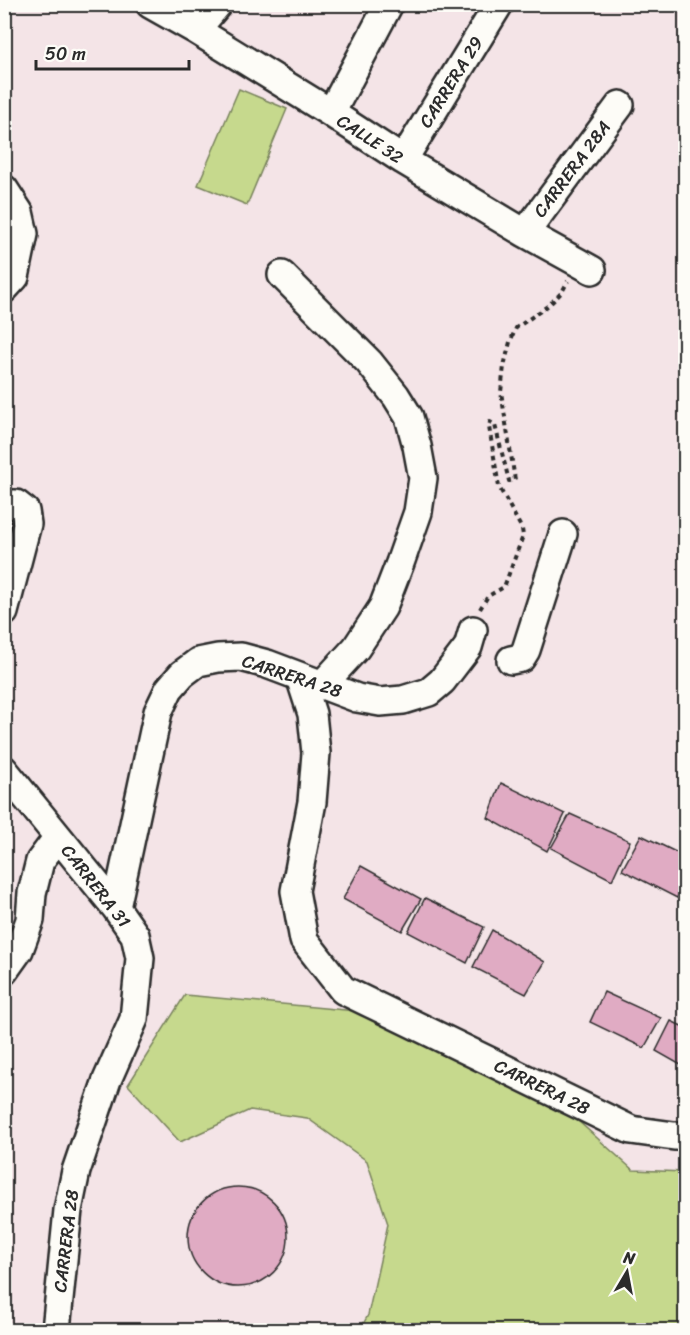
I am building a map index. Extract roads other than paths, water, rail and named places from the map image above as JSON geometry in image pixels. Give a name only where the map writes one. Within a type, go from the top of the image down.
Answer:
[{"type":"street","name":"CALLE 32","points":[[150,4],[331,113],[403,160],[585,266]]},
{"type":"street","points":[[196,30],[218,4]]},
{"type":"street","points":[[331,113],[389,4]]},
{"type":"street","name":"CARRERA 29","points":[[403,160],[499,4]]},
{"type":"street","name":"CARRERA 28A","points":[[525,233],[620,105]]},
{"type":"street","points":[[4,189],[19,212],[24,234],[10,283]]},
{"type":"street","points":[[282,275],[369,362],[396,396],[409,417],[423,478],[418,512],[383,607],[356,648],[311,681]]},
{"type":"street","points":[[4,504],[16,504],[25,511],[27,524],[4,612]]},
{"type":"street","points":[[511,660],[521,658],[526,650],[563,534]]},
{"type":"street","name":"CARRERA 28","points":[[116,908],[158,712],[169,689],[182,674],[198,662],[241,657],[267,664],[357,698],[380,702],[403,700],[429,692],[442,681],[468,647],[473,630]]},
{"type":"street","name":"CARRERA 28","points":[[311,681],[316,753],[312,802],[295,891],[304,940],[344,990],[631,1130],[674,1137],[686,1136]]},
{"type":"street","name":"CARRERA 31","points":[[4,770],[116,908],[135,935],[140,958],[134,1019]]},
{"type":"street","points":[[4,971],[18,950],[30,920],[32,893],[40,861],[58,837]]},
{"type":"street","name":"CARRERA 28","points":[[56,1330],[68,1210],[76,1171],[107,1080],[134,1019]]}]
